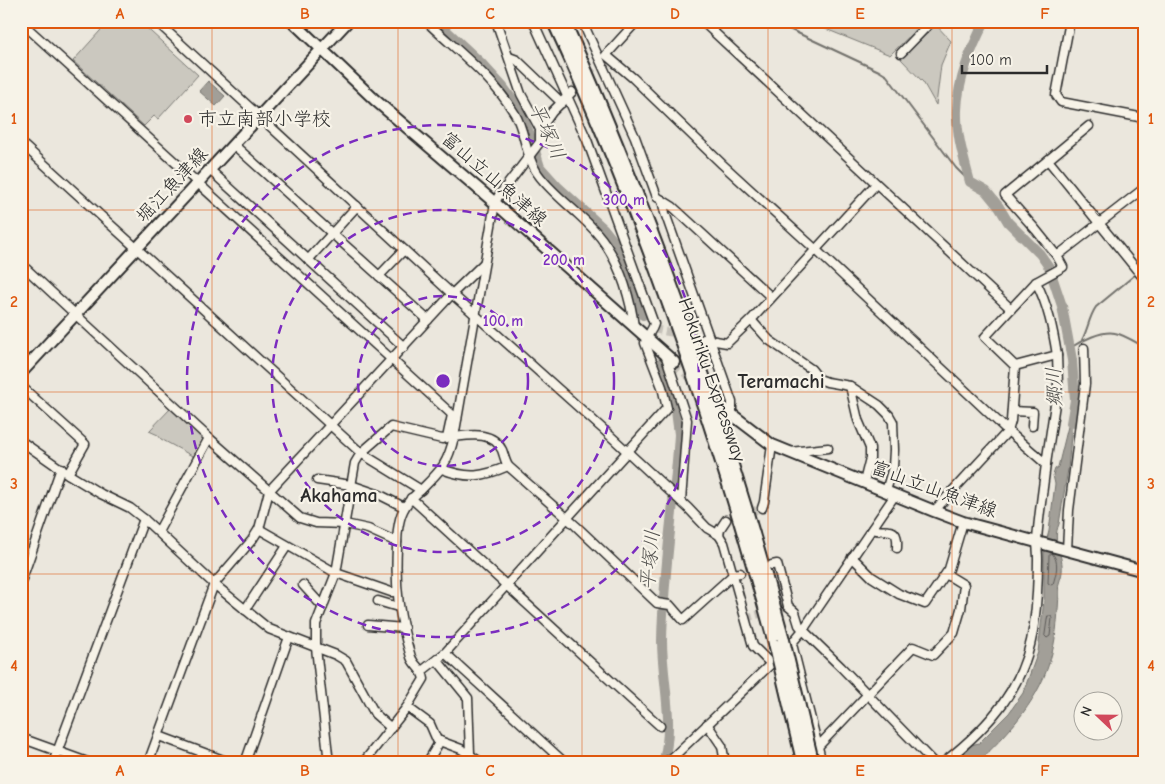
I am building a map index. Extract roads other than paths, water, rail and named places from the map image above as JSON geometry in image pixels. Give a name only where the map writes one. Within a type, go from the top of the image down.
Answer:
[{"type":"highway","name":"Hokuriku Expressway","points":[[553,21],[613,160],[685,349],[783,642],[803,763]]},
{"type":"highway","name":"Hokuriku Expressway","points":[[564,21],[622,157],[672,285],[722,428],[753,530],[813,763]]},
{"type":"main road","name":"富山立山魚津線","points":[[292,21],[375,100],[495,203],[674,362]]},
{"type":"main road","name":"堀江魚津線","points":[[21,373],[197,183],[260,118],[348,21]]},
{"type":"main road","name":"富山立山魚津線","points":[[729,412],[772,445],[934,511],[963,522],[1144,571]]},
{"type":"street","points":[[156,21],[452,294],[668,489],[707,528],[719,535],[737,574],[753,646],[771,664]]},
{"type":"street","points":[[426,21],[494,86],[505,99],[516,116],[529,157],[536,171],[605,244],[613,257],[625,288],[633,314],[634,327]]},
{"type":"street","points":[[329,763],[316,648],[316,624],[336,573],[355,464],[362,453],[391,427],[442,439],[447,438],[454,417],[495,203],[540,142],[540,129],[521,94],[496,21]]},
{"type":"street","points":[[422,671],[445,653],[667,408],[662,387],[644,343],[645,337],[653,329],[654,324],[613,202],[533,21]]},
{"type":"street","points":[[582,21],[635,137],[664,213],[707,339],[716,356],[732,402],[729,412]]},
{"type":"street","points":[[601,60],[637,21]]},
{"type":"street","points":[[702,21],[1011,309]]},
{"type":"street","points":[[901,53],[932,21]]},
{"type":"street","points":[[1070,21],[1056,95],[1061,102],[1144,118]]},
{"type":"street","points":[[21,22],[454,417],[454,437],[449,458],[442,469],[422,490],[411,498],[404,508],[399,523],[396,592],[398,607],[412,659],[422,671],[424,679],[392,728],[363,763]]},
{"type":"street","points":[[509,57],[517,60],[567,97]]},
{"type":"street","points":[[601,60],[633,78],[783,221],[1008,431],[1046,464]]},
{"type":"street","points":[[540,129],[552,112],[567,97]]},
{"type":"street","points":[[934,511],[1008,431],[1011,421],[1015,366],[985,337],[1036,282],[1063,267],[1057,256],[1005,195],[1089,126]]},
{"type":"street","points":[[21,143],[362,453],[422,490]]},
{"type":"street","points":[[234,145],[428,320]]},
{"type":"street","points":[[1048,160],[1142,275]]},
{"type":"street","points":[[210,170],[404,347]]},
{"type":"street","points":[[716,356],[876,184]]},
{"type":"street","points":[[1057,256],[1142,190]]},
{"type":"street","points":[[657,198],[674,207],[771,297]]},
{"type":"street","points":[[308,260],[357,206]]},
{"type":"street","points":[[379,276],[404,250]]},
{"type":"street","points":[[148,763],[214,584],[259,530],[269,492],[452,294],[484,263]]},
{"type":"street","points":[[21,264],[209,438],[300,518],[316,523],[346,524],[368,529],[397,542]]},
{"type":"street","points":[[943,763],[960,750],[998,711],[1019,678],[1028,655],[1034,623],[1046,464],[1058,384],[1057,355],[1049,316],[1036,282]]},
{"type":"street","points":[[666,762],[771,664],[783,642],[803,630],[872,529],[890,493],[893,468],[894,422],[879,405],[850,386],[819,379],[811,369],[769,340],[751,320]]},
{"type":"street","points":[[707,339],[728,343]]},
{"type":"street","points":[[1067,550],[1068,510],[1085,384],[1084,348]]},
{"type":"street","points":[[665,354],[687,420],[681,501]]},
{"type":"street","points":[[1015,366],[1057,355]]},
{"type":"street","points":[[21,386],[85,444],[68,474]]},
{"type":"street","points":[[850,386],[858,420],[870,448],[870,458],[864,482]]},
{"type":"street","points":[[1012,411],[1033,412],[1032,426]]},
{"type":"street","points":[[454,437],[473,434],[488,437],[501,448],[508,466],[567,518],[657,603],[670,605],[683,620],[737,574]]},
{"type":"street","points":[[158,532],[209,438]]},
{"type":"street","points":[[21,441],[68,474],[101,494],[130,508],[214,584],[269,629],[336,655],[346,661],[375,714],[392,728]]},
{"type":"street","points":[[762,508],[772,445]]},
{"type":"street","points":[[788,452],[828,448]]},
{"type":"street","points":[[442,469],[457,474],[478,476],[508,466]]},
{"type":"street","points":[[21,582],[61,468]]},
{"type":"street","points":[[317,480],[352,485],[404,508]]},
{"type":"street","points":[[411,498],[660,726]]},
{"type":"street","points":[[53,763],[144,519]]},
{"type":"street","points":[[719,535],[720,529],[726,520]]},
{"type":"street","points":[[852,558],[872,577],[899,594],[925,604],[949,569],[963,522]]},
{"type":"street","points":[[872,529],[877,531],[890,530],[895,533],[897,548]]},
{"type":"street","points":[[259,530],[336,573],[391,592],[396,592]]},
{"type":"street","points":[[245,610],[287,546]]},
{"type":"street","points":[[772,565],[777,564],[788,606],[795,612],[799,625],[803,630],[934,763]]},
{"type":"street","points":[[803,763],[913,647],[933,655],[954,633],[961,609],[964,585],[946,574]]},
{"type":"street","points":[[303,585],[322,607]]},
{"type":"street","points":[[378,601],[398,607]]},
{"type":"street","points":[[368,625],[404,628]]},
{"type":"street","points":[[245,763],[290,637]]},
{"type":"street","points":[[783,642],[822,763]]},
{"type":"street","points":[[445,653],[565,763]]},
{"type":"street","points":[[437,660],[468,698],[471,758]]},
{"type":"street","points":[[407,707],[430,724],[437,740],[461,748],[471,758],[482,763]]},
{"type":"street","points":[[707,724],[722,746],[725,763]]},
{"type":"street","points":[[159,736],[231,763]]},
{"type":"street","points":[[21,738],[90,763]]},
{"type":"street","points":[[427,763],[440,741]]},
{"type":"water","points":[[208,81],[225,96],[216,106],[199,91]]},
{"type":"water","points":[[1074,402],[1068,469],[1056,537],[1062,566],[1058,587],[1057,622],[1054,645],[1047,669],[1040,685],[1023,713],[1001,739],[977,763],[955,763],[971,745],[979,743],[1009,713],[1023,693],[1038,652],[1044,600],[1044,550],[1049,531],[1055,484],[1053,475],[1058,467]]},
{"type":"waterway","name":"平塚川","points":[[436,21],[481,63],[503,87],[519,109],[540,167],[558,187],[604,229],[616,244],[624,260],[643,315]]},
{"type":"waterway","points":[[781,21],[789,29],[887,76],[956,168],[970,182]]},
{"type":"waterway","name":"郷川","points":[[985,21],[970,53],[960,87],[957,119],[961,146],[970,182],[986,191],[1008,222],[1040,254],[1049,267],[1062,306],[1072,360],[1075,400],[1071,423]]},
{"type":"waterway","points":[[1082,340],[1096,307],[1136,274]]},
{"type":"waterway","points":[[1070,348],[1092,337],[1110,332],[1122,335],[1144,347]]},
{"type":"waterway","name":"平塚川","points":[[660,363],[676,411],[679,434],[663,615],[662,641],[668,717],[668,733],[663,763]]},
{"type":"tunnel","points":[[572,92],[596,65]]},
{"type":"tunnel","points":[[616,202],[653,197]]},
{"type":"tunnel","points":[[653,329],[704,339]]},
{"type":"tunnel","points":[[674,362],[696,382]]},
{"type":"tunnel","points":[[709,394],[726,410]]},
{"type":"tunnel","points":[[726,520],[762,508]]},
{"type":"tunnel","points":[[745,618],[788,606]]},
{"type":"place","name":"市立南部小学校","points":[[188,119]]},
{"type":"district","name":"Teramachi","points":[[781,381]]},
{"type":"district","name":"Akahama","points":[[339,495]]}]
